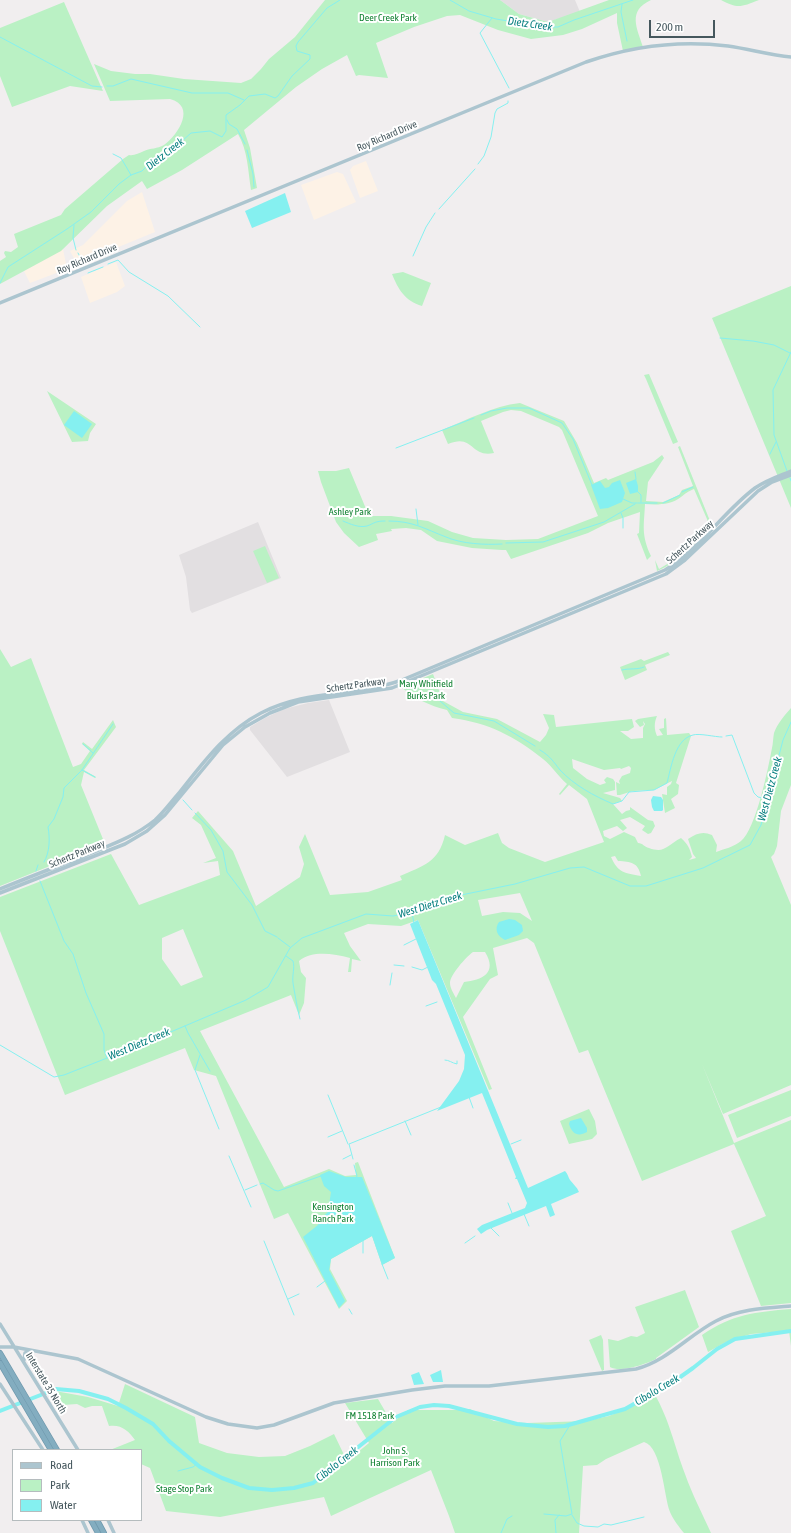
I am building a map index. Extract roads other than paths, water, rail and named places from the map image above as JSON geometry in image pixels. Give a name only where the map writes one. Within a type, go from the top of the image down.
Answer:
[{"type":"highway","points":[[0,1353],[50,1449]]},
{"type":"highway","points":[[0,1363],[56,1449]]},
{"type":"highway","points":[[92,1521],[98,1533]]},
{"type":"highway","points":[[98,1521],[104,1533]]},
{"type":"main road","name":"Roy Richard Drive","points":[[0,303],[349,161],[586,62],[609,54],[656,46],[694,44],[728,46],[791,57]]},
{"type":"main road","name":"Schertz Parkway","points":[[0,893],[125,844],[147,831],[165,815],[224,745],[245,727],[265,715],[298,702],[392,688],[666,574],[685,560],[749,498],[765,486],[791,471]]},
{"type":"main road","name":"Schertz Parkway","points":[[0,889],[123,840],[144,828],[162,813],[226,737],[259,714],[281,704],[297,699],[373,688],[402,680],[665,570],[683,557],[746,495],[763,482],[791,475]]},
{"type":"main road","points":[[0,1347],[14,1347],[32,1350],[78,1360],[216,1420],[242,1427],[262,1427],[274,1425],[334,1403],[412,1390],[445,1386],[489,1386],[636,1369],[656,1361],[711,1324],[727,1316],[743,1312],[791,1306]]},
{"type":"main road","name":"Interstate 35 North","points":[[0,1324],[77,1449]]},
{"type":"main road","points":[[24,1363],[25,1353],[32,1350]]},
{"type":"main road","points":[[1,1385],[42,1449]]},
{"type":"main road","points":[[82,1521],[88,1533]]},
{"type":"main road","points":[[108,1521],[114,1533]]},
{"type":"water","points":[[285,193],[291,212],[252,228],[245,211]]},
{"type":"water","points":[[74,411],[92,424],[82,438],[64,425]]},
{"type":"water","points":[[636,479],[638,492],[630,494],[626,483]]},
{"type":"water","points":[[620,480],[625,493],[622,502],[608,508],[600,509],[591,485],[600,481],[605,488]]},
{"type":"water","points":[[653,796],[661,797],[663,800],[662,811],[654,811],[651,800]]},
{"type":"water","points":[[509,919],[515,920],[522,925],[523,931],[519,935],[505,940],[498,934],[497,925],[499,922]]},
{"type":"water","points":[[418,920],[528,1188],[565,1171],[579,1192],[551,1204],[555,1215],[550,1217],[546,1206],[487,1230],[481,1234],[477,1229],[482,1225],[525,1208],[527,1203],[517,1179],[515,1179],[516,1177],[482,1093],[437,1111],[459,1081],[464,1069],[465,1055],[436,984],[432,980],[410,924]]},
{"type":"water","points":[[581,1118],[587,1128],[587,1132],[584,1134],[576,1134],[569,1124],[570,1121]]},
{"type":"water","points":[[329,1171],[346,1177],[362,1177],[395,1258],[382,1265],[372,1236],[331,1259],[329,1270],[345,1301],[339,1308],[303,1237],[318,1225],[321,1218],[328,1212],[331,1192],[324,1186],[320,1175]]},
{"type":"water","points":[[441,1370],[443,1382],[433,1382],[430,1375]]},
{"type":"water","points":[[419,1372],[424,1384],[414,1385],[411,1375]]},
{"type":"waterway","name":"Dietz Creek","points":[[0,283],[8,267],[91,212],[119,184],[131,175],[142,171],[150,163],[173,149],[191,133],[210,131],[222,137],[226,131],[226,115],[240,105],[249,96],[265,94],[275,98],[278,96],[292,76],[310,59],[310,55],[297,51],[296,46],[298,42],[327,8],[340,0]]},
{"type":"waterway","name":"Dietz Creek","points":[[450,0],[469,11],[496,19],[545,27],[558,27],[633,0]]},
{"type":"waterway","points":[[622,4],[621,12],[627,41]]},
{"type":"waterway","points":[[492,18],[480,33],[509,88]]},
{"type":"waterway","points":[[0,37],[92,86],[102,87]]},
{"type":"waterway","points":[[107,86],[113,86],[131,79],[192,93],[228,93],[244,100]]},
{"type":"waterway","points":[[478,164],[484,156],[491,137],[495,113],[497,109],[508,103],[508,101]]},
{"type":"waterway","points":[[227,120],[229,124],[237,129],[245,144]]},
{"type":"waterway","points":[[247,150],[253,174],[254,187]]},
{"type":"waterway","points":[[113,154],[121,158],[131,175]]},
{"type":"waterway","points":[[439,209],[475,169]]},
{"type":"waterway","points":[[413,256],[426,227],[435,213]]},
{"type":"waterway","points":[[74,225],[73,238],[76,250]]},
{"type":"waterway","points":[[78,253],[83,262]]},
{"type":"waterway","points":[[108,264],[118,260],[129,272],[168,296],[200,327]]},
{"type":"waterway","points":[[88,273],[103,267]]},
{"type":"waterway","points":[[720,338],[753,341],[774,345],[790,353]]},
{"type":"waterway","name":"West Dietz Creek","points":[[787,471],[774,435],[773,390],[791,352]]},
{"type":"waterway","points":[[481,415],[491,411],[507,408],[529,408],[562,423],[573,439],[592,485]]},
{"type":"waterway","points":[[396,448],[474,418]]},
{"type":"waterway","points":[[770,454],[776,442]]},
{"type":"waterway","points":[[635,472],[636,479]]},
{"type":"waterway","points":[[682,492],[693,487]]},
{"type":"waterway","points":[[637,491],[641,495],[641,502]]},
{"type":"waterway","points":[[663,503],[680,495]]},
{"type":"waterway","points":[[623,499],[632,503],[637,503]]},
{"type":"waterway","points":[[638,503],[657,503]]},
{"type":"waterway","points":[[506,543],[543,542],[604,522],[635,504]]},
{"type":"waterway","points":[[416,509],[418,525]]},
{"type":"waterway","points":[[621,513],[623,518],[623,528]]},
{"type":"waterway","points":[[343,521],[361,526],[367,526],[385,521]]},
{"type":"waterway","points":[[389,521],[405,522],[466,543],[502,544]]},
{"type":"waterway","points":[[622,670],[644,667]]},
{"type":"waterway","points":[[433,695],[454,713],[494,721],[535,746]]},
{"type":"waterway","name":"West Dietz Creek","points":[[0,1045],[54,1077],[64,1075],[140,1045],[246,1000],[268,987],[290,948],[302,938],[366,914],[393,916],[413,912],[461,895],[515,884],[570,868],[584,867],[630,886],[646,886],[703,868],[750,845],[761,825],[783,740],[791,722]]},
{"type":"waterway","points":[[44,862],[49,845],[48,827],[54,819],[63,797],[64,788],[82,770],[113,724]]},
{"type":"waterway","points":[[540,750],[549,757],[572,781],[592,794],[613,804],[622,801],[629,792],[654,790],[667,783],[672,762],[678,748],[687,738],[693,735],[722,737]]},
{"type":"waterway","points":[[726,736],[732,735],[754,793],[758,797],[767,799]]},
{"type":"waterway","points":[[83,744],[93,753]]},
{"type":"waterway","points":[[82,770],[95,777]]},
{"type":"waterway","points":[[183,800],[192,810]]},
{"type":"waterway","points":[[195,813],[211,830],[223,851],[227,872],[252,905],[265,931],[277,937]]},
{"type":"waterway","points":[[36,871],[38,865]]},
{"type":"waterway","points":[[40,881],[64,941],[73,954],[86,993],[104,1034],[104,1050],[107,1058]]},
{"type":"waterway","points":[[412,913],[414,923]]},
{"type":"waterway","points":[[278,938],[290,947]]},
{"type":"waterway","points":[[404,945],[416,939]]},
{"type":"waterway","points":[[286,956],[293,961],[293,983],[300,1019]]},
{"type":"waterway","points":[[394,965],[404,966]]},
{"type":"waterway","points":[[412,967],[422,970],[428,967]]},
{"type":"waterway","points":[[390,985],[392,973]]},
{"type":"waterway","points":[[426,1006],[437,1002]]},
{"type":"waterway","points":[[185,1026],[210,1071]]},
{"type":"waterway","points":[[200,1055],[195,1070],[219,1129]]},
{"type":"waterway","points":[[445,1060],[457,1064],[457,1061]]},
{"type":"waterway","points":[[328,1095],[348,1144]]},
{"type":"waterway","points":[[469,1097],[473,1108]]},
{"type":"waterway","points":[[353,1159],[349,1144],[441,1107]]},
{"type":"waterway","points":[[405,1121],[411,1135]]},
{"type":"waterway","points":[[328,1137],[342,1131]]},
{"type":"waterway","points":[[511,1144],[521,1140]]},
{"type":"waterway","points":[[343,1159],[351,1155]]},
{"type":"waterway","points":[[229,1156],[251,1207]]},
{"type":"waterway","points":[[354,1165],[357,1176],[356,1178]]},
{"type":"waterway","points":[[260,1184],[263,1183],[278,1191],[321,1176]]},
{"type":"waterway","points":[[245,1190],[257,1185]]},
{"type":"waterway","points":[[508,1203],[512,1213]]},
{"type":"waterway","points":[[524,1214],[529,1226]]},
{"type":"waterway","points":[[491,1228],[499,1236]]},
{"type":"waterway","points":[[465,1243],[475,1236]]},
{"type":"waterway","points":[[363,1239],[363,1253]]},
{"type":"waterway","points":[[264,1241],[294,1315]]},
{"type":"waterway","points":[[382,1264],[388,1279]]},
{"type":"waterway","points":[[317,1287],[325,1281]]},
{"type":"waterway","points":[[288,1299],[299,1294]]},
{"type":"waterway","points":[[349,1309],[352,1314]]},
{"type":"waterway","name":"Cibolo Creek","points":[[0,1411],[56,1389],[79,1391],[108,1399],[153,1424],[169,1441],[200,1467],[222,1478],[249,1488],[272,1490],[294,1488],[313,1483],[396,1417],[420,1407],[434,1405],[449,1406],[517,1424],[548,1427],[565,1426],[625,1409],[676,1380],[717,1349],[735,1339],[791,1331]]},
{"type":"waterway","points":[[544,1514],[566,1516],[572,1514],[560,1441],[570,1425]]},
{"type":"waterway","points":[[178,1471],[193,1467],[197,1464]]},
{"type":"waterway","points":[[556,1533],[555,1520],[559,1515]]},
{"type":"waterway","points":[[572,1515],[577,1523],[584,1526],[598,1527],[604,1524],[611,1525],[644,1517]]},
{"type":"waterway","points":[[501,1533],[507,1519],[512,1516]]},
{"type":"park label","name":"Deer Creek Park","points":[[388,18]]},
{"type":"park label","name":"Ashley Park","points":[[350,512]]},
{"type":"park label","name":"Mary Whitfield Burks Park","points":[[426,690]]},
{"type":"park label","name":"Kensington Ranch Park","points":[[333,1212]]},
{"type":"park label","name":"FM 1518 Park","points":[[370,1416]]},
{"type":"park label","name":"John S. Harrison Park","points":[[395,1456]]},
{"type":"park label","name":"Stage Stop Park","points":[[184,1489]]}]
